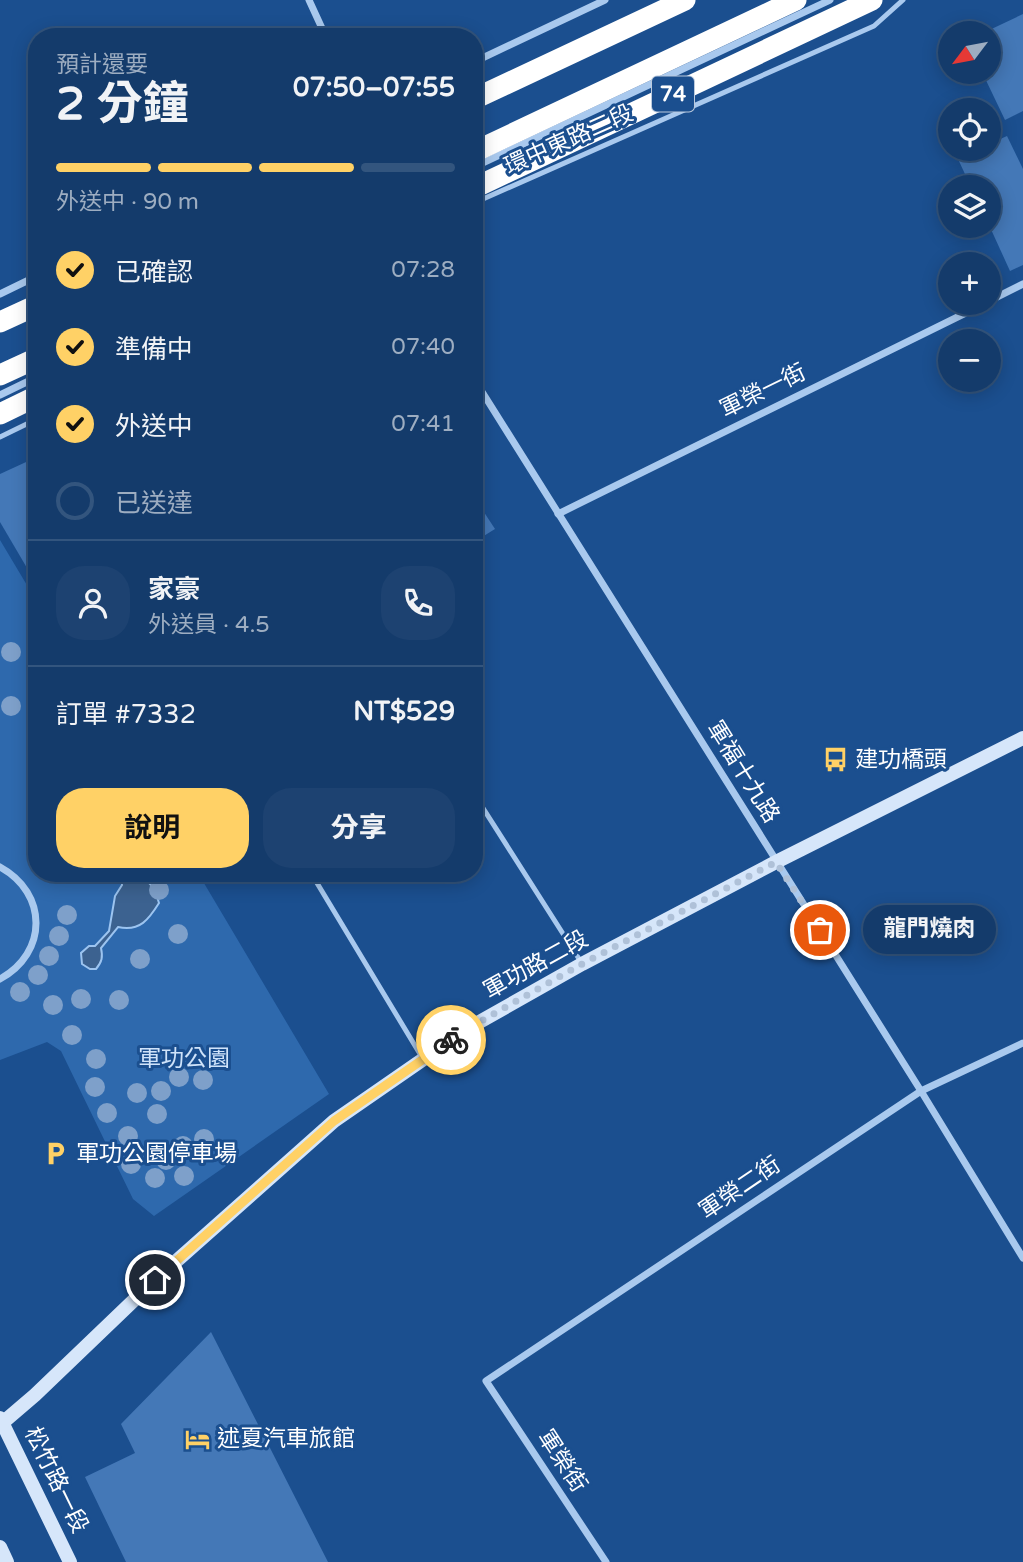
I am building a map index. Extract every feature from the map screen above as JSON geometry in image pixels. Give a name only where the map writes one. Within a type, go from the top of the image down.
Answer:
[{"type":"highway","points":[[483,95],[685,0]]},
{"type":"highway","name":"74","points":[[483,148],[796,0]]},
{"type":"highway","name":"74","points":[[483,184],[872,0]]},
{"type":"highway","points":[[0,322],[28,309]]},
{"type":"highway","points":[[0,375],[28,362]]},
{"type":"highway","points":[[0,414],[28,400]]},
{"type":"main road","name":"軍功路二段","points":[[1,1421],[35,1395],[155,1280],[334,1121],[467,1029],[582,964],[776,862],[1023,738]]},
{"type":"main road","name":"松竹路一段","points":[[1,1421],[70,1562]]},
{"type":"main road","points":[[0,1547],[7,1562]]},
{"type":"street","points":[[309,0],[322,28]]},
{"type":"street","points":[[483,58],[605,0]]},
{"type":"street","name":"環中東路二段","points":[[483,163],[830,0]]},
{"type":"street","points":[[0,294],[28,280]]},
{"type":"street","name":"軍榮一街","points":[[1001,295],[1023,284]]},
{"type":"street","name":"軍榮一街","points":[[558,514],[961,315]]},
{"type":"street","points":[[0,395],[28,381]]},
{"type":"street","name":"軍福十九路","points":[[483,393],[1023,1258]]},
{"type":"street","points":[[0,867],[15,877],[26,890],[34,906],[36,924],[26,957],[14,971],[0,979]]},
{"type":"street","name":"軍榮二街","points":[[486,1381],[921,1091],[1023,1043]]},
{"type":"street","name":"軍榮街","points":[[486,1381],[606,1562]]},
{"type":"lane","name":"環中東路二段","points":[[483,199],[874,26],[903,0]]},
{"type":"lane","points":[[0,438],[28,424]]},
{"type":"lane","points":[[483,808],[582,964]]},
{"type":"lane","points":[[316,882],[423,1059]]},
{"type":"green space","name":"軍功公園","points":[[0,540],[28,587],[28,882],[203,882],[329,1094],[154,1216],[133,1199],[61,1051],[47,1042],[0,1060]]},
{"type":"shaded area","points":[[122,882],[148,882],[159,903],[138,926],[118,927],[101,948],[101,959],[96,969],[90,969],[82,964],[81,953],[89,946],[95,946],[109,931],[115,896]]},
{"type":"building","points":[[1023,14],[1023,111],[1005,120],[1001,112],[1001,98],[994,98],[988,84],[1001,84],[1001,24]]},
{"type":"building","points":[[1007,136],[1023,169],[1023,265],[1010,271],[995,238],[1001,238],[1001,175],[965,175],[959,161],[1001,161],[1001,139]]},
{"type":"building","points":[[28,461],[28,570],[0,522],[0,474]]},
{"type":"building","points":[[483,511],[495,529],[483,536]]},
{"type":"building","name":"述夏汽車旅館","points":[[211,1332],[328,1562],[126,1562],[85,1477],[135,1453],[121,1424]]},
{"type":"way so far","points":[[451,1040],[582,964],[776,862],[820,930]]},
{"type":"place","name":"建功橋頭","points":[[835,760]]},
{"type":"place","name":"龍門燒肉","points":[[820,930]]},
{"type":"place","name":"軍功公園停車場","points":[[56,1154]]},
{"type":"place","name":"述夏汽車旅館","points":[[197,1439]]},
{"type":"route","points":[[155,1280],[334,1121],[451,1040]]}]
